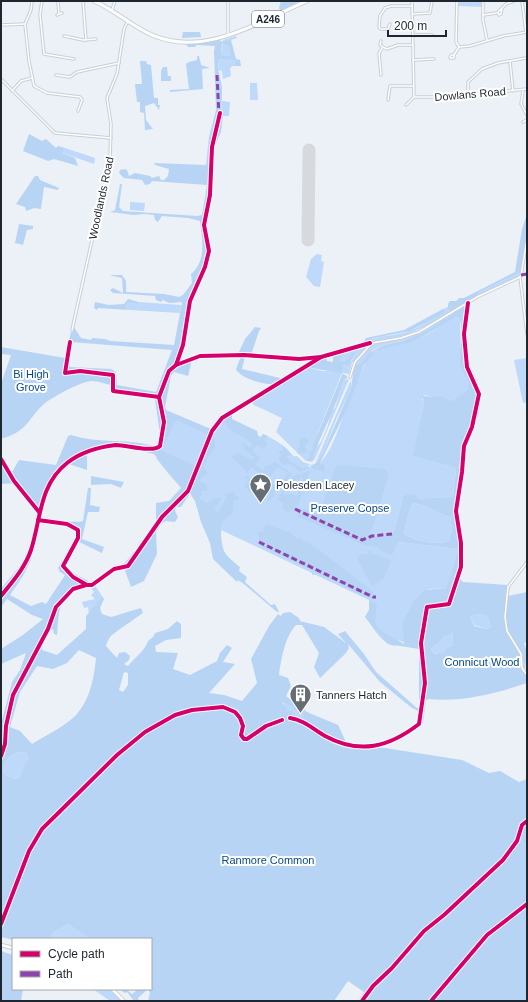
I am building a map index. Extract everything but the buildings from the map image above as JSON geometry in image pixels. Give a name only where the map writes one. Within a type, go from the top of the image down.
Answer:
[{"type":"main road","name":"A246","points":[[94,1],[112,10],[152,35],[172,41],[198,41],[228,36],[307,1]]},
{"type":"street","points":[[32,1],[31,10],[25,24],[34,86],[43,92],[82,98],[78,111]]},
{"type":"street","points":[[42,1],[40,5],[40,14],[43,51],[45,55],[74,59]]},
{"type":"street","points":[[58,1],[59,14]]},
{"type":"street","points":[[83,1],[86,40]]},
{"type":"street","points":[[112,10],[115,1]]},
{"type":"street","points":[[228,1],[228,36]]},
{"type":"street","points":[[406,105],[414,97],[412,1]]},
{"type":"street","points":[[412,14],[430,13],[432,1]]},
{"type":"street","points":[[457,1],[456,42],[459,47]]},
{"type":"street","points":[[483,1],[483,15],[487,40]]},
{"type":"street","points":[[497,13],[502,8],[514,1]]},
{"type":"street","points":[[459,47],[470,46],[487,40],[527,32],[522,1]]},
{"type":"street","points":[[390,24],[388,29],[381,29],[379,27],[380,16],[385,8],[391,6],[412,6]]},
{"type":"street","points":[[483,15],[497,13],[501,14],[502,8]]},
{"type":"street","name":"Woodlands Road","points":[[72,330],[110,160],[111,120],[107,98],[116,78],[124,29],[128,21]]},
{"type":"street","points":[[1,25],[25,24]]},
{"type":"street","points":[[413,36],[432,35]]},
{"type":"street","points":[[64,36],[86,40],[96,39]]},
{"type":"street","points":[[381,41],[383,47]]},
{"type":"street","points":[[383,47],[387,49],[398,45],[413,45]]},
{"type":"street","points":[[381,75],[379,53],[383,47]]},
{"type":"street","points":[[454,55],[459,47]]},
{"type":"street","points":[[468,95],[468,82],[479,71],[498,63],[526,58]]},
{"type":"street","points":[[413,60],[434,59]]},
{"type":"street","points":[[510,62],[513,91]]},
{"type":"street","points":[[56,75],[70,77],[77,72],[119,63]]},
{"type":"street","points":[[12,91],[21,81],[32,78]]},
{"type":"street","points":[[1,79],[55,134],[111,138]]},
{"type":"street","points":[[388,100],[390,86],[413,86]]},
{"type":"street","points":[[523,90],[521,104],[527,115]]},
{"type":"street","name":"Dowlans Road","points":[[414,97],[468,95],[527,90]]},
{"type":"street","points":[[523,122],[527,120]]},
{"type":"street","points":[[527,239],[520,277],[522,304],[527,334]]},
{"type":"street","points":[[350,377],[356,359],[372,343],[401,338],[419,332],[472,300],[520,277]]},
{"type":"street","points":[[527,562],[508,588],[505,611],[505,623],[510,638],[521,654],[522,668],[527,675]]},
{"type":"street","points":[[432,1001],[487,935],[527,904]]},
{"type":"street","points":[[1,945],[12,948]]},
{"type":"street","points":[[113,990],[124,1001]]},
{"type":"green space","points":[[281,1],[300,1],[281,12],[279,8]]},
{"type":"green space","points":[[458,1],[482,2],[482,7],[458,6]]},
{"type":"green space","points":[[183,32],[200,32],[201,37],[182,38]]},
{"type":"green space","points":[[236,36],[237,38],[231,40],[225,45],[230,48],[233,54],[231,56],[221,55],[223,40]]},
{"type":"green space","name":"Ranmore Common","points":[[219,40],[223,42],[231,40],[236,59],[240,60],[241,66],[233,66],[237,61],[220,59],[218,68],[222,88],[221,116],[223,116],[221,132],[215,145],[211,202],[207,226],[211,249],[209,261],[193,297],[182,358],[183,363],[192,360],[188,376],[174,372],[171,376],[165,407],[166,410],[211,429],[215,441],[215,447],[203,466],[208,474],[200,479],[200,481],[207,485],[207,491],[202,491],[200,498],[207,503],[216,498],[222,498],[214,509],[218,512],[227,497],[225,494],[233,492],[239,500],[234,500],[232,515],[227,517],[222,525],[221,535],[224,551],[229,558],[240,567],[239,571],[247,577],[245,582],[271,605],[275,604],[279,612],[277,612],[244,584],[238,580],[237,582],[213,559],[210,543],[201,522],[195,501],[189,492],[189,495],[181,507],[176,507],[175,511],[178,517],[175,522],[166,521],[162,523],[156,532],[157,554],[144,581],[131,587],[123,565],[150,533],[156,521],[156,503],[169,501],[181,488],[154,454],[123,447],[106,448],[87,454],[87,470],[69,464],[53,482],[46,494],[40,517],[79,522],[83,521],[88,488],[91,488],[90,505],[100,507],[99,512],[88,512],[82,539],[104,547],[102,553],[79,542],[69,554],[64,569],[87,580],[90,584],[78,587],[64,600],[58,619],[57,635],[54,634],[53,629],[48,633],[42,650],[57,655],[86,629],[86,616],[102,596],[104,599],[100,608],[102,614],[111,617],[141,608],[143,613],[112,635],[107,643],[106,646],[117,658],[119,653],[125,652],[130,656],[129,660],[124,664],[128,666],[147,645],[148,641],[155,633],[168,629],[177,621],[181,624],[181,638],[166,640],[155,646],[156,652],[178,653],[173,669],[190,675],[217,661],[220,653],[227,645],[232,648],[223,662],[235,664],[209,693],[224,695],[242,701],[257,683],[251,659],[269,626],[278,614],[281,616],[283,613],[290,612],[299,618],[300,621],[324,627],[346,643],[338,634],[345,631],[364,654],[376,672],[417,708],[419,708],[419,649],[388,644],[365,617],[369,610],[369,600],[377,604],[375,622],[378,629],[404,644],[402,623],[414,601],[425,590],[446,588],[458,549],[398,542],[392,555],[381,551],[378,547],[364,545],[297,516],[298,513],[294,509],[288,512],[283,510],[283,503],[277,499],[293,476],[310,471],[297,507],[303,510],[306,509],[316,514],[323,504],[326,493],[331,489],[333,472],[339,465],[385,469],[389,474],[375,521],[367,539],[390,535],[394,531],[403,497],[408,494],[416,495],[417,498],[423,500],[426,498],[453,497],[456,468],[413,456],[424,402],[422,396],[442,397],[451,401],[467,391],[469,383],[460,364],[461,325],[460,319],[456,317],[409,343],[376,351],[363,366],[348,407],[320,463],[324,465],[325,470],[322,472],[312,469],[310,466],[316,463],[323,453],[351,388],[354,367],[361,364],[367,356],[380,347],[421,334],[469,304],[466,334],[468,361],[478,384],[481,398],[478,416],[465,446],[464,472],[458,509],[463,554],[460,579],[463,582],[508,585],[510,587],[508,596],[527,592],[527,642],[524,643],[527,652],[525,670],[527,672],[527,683],[502,691],[466,698],[441,700],[428,699],[426,701],[423,723],[421,724],[420,712],[412,708],[380,682],[348,644],[349,648],[346,653],[320,678],[314,667],[319,653],[302,625],[296,625],[289,635],[282,655],[279,675],[288,678],[291,686],[286,696],[307,712],[338,725],[346,742],[462,760],[489,773],[500,771],[519,782],[527,779],[527,1001],[358,1001],[364,992],[348,981],[334,1001],[148,1001],[150,993],[148,990],[152,990],[152,938],[88,938],[68,924],[54,932],[50,938],[12,938],[12,940],[1,937],[1,724],[12,682],[20,670],[26,653],[1,664],[1,649],[23,635],[43,619],[32,615],[7,599],[1,607],[1,589],[24,561],[36,524],[38,509],[18,483],[1,484],[1,461],[11,474],[19,460],[56,465],[68,436],[71,435],[82,438],[146,444],[157,447],[160,435],[155,399],[114,392],[111,385],[88,381],[68,389],[49,400],[39,409],[27,424],[17,432],[1,439],[1,384],[11,355],[1,354],[1,347],[65,358],[71,332],[73,332],[74,327],[81,338],[91,340],[92,338],[110,341],[174,345],[182,302],[169,303],[163,300],[161,302],[156,300],[155,296],[113,293],[110,290],[113,288],[123,293],[122,278],[109,275],[122,275],[126,281],[126,292],[164,294],[179,297],[183,295],[192,283],[191,274],[196,269],[201,256],[202,242],[200,221],[188,218],[162,216],[158,222],[155,220],[154,215],[134,215],[110,212],[115,210],[120,184],[122,184],[119,207],[123,211],[197,216],[202,215],[207,185],[152,181],[150,184],[145,185],[142,180],[124,178],[119,173],[120,170],[125,169],[127,170],[129,176],[135,173],[150,176],[152,178],[159,176],[161,180],[164,180],[168,176],[169,169],[155,165],[154,163],[206,165],[209,137],[216,110],[215,46],[197,45],[195,47],[188,47],[186,44]],"holes":[[[222,43],[230,48],[231,56],[221,55]],[[71,342],[172,350],[156,392],[117,385],[116,372],[111,369],[70,367],[69,359]],[[177,421],[207,435],[196,466],[162,451],[174,423]],[[300,478],[303,478],[297,497],[293,494],[283,494],[293,483],[297,485]],[[414,503],[423,505],[450,517],[452,529],[449,541],[438,543],[419,541],[404,533],[410,508]],[[38,521],[72,526],[77,534],[58,568],[60,572],[65,575],[46,604],[42,602],[31,606],[10,595],[23,576],[31,560]],[[479,614],[487,616],[491,627],[487,629],[474,626],[470,616]],[[453,632],[452,647],[448,647],[444,652],[434,654],[431,649],[444,637]],[[79,650],[96,658],[88,696],[81,709],[67,723],[32,744],[20,731],[10,727],[20,692],[37,666],[53,669],[67,663]],[[124,672],[128,673],[128,685],[123,692],[119,690]],[[283,702],[287,705],[295,706],[294,709],[304,712],[303,718],[294,715],[291,711],[286,711],[287,708],[282,704]],[[18,752],[26,753],[29,757],[19,778],[15,779],[4,774],[3,770],[6,761]]]},
{"type":"green space","points":[[197,56],[199,56],[201,65],[210,68],[202,69],[203,89],[170,92],[170,90],[189,89],[186,64],[197,60]]},
{"type":"green space","points":[[220,59],[237,61],[237,63],[230,68],[231,76],[223,79],[222,71],[218,70]]},
{"type":"green space","points":[[140,61],[146,61],[147,64],[151,65],[154,98],[158,98],[158,105],[160,105],[159,110],[154,103],[145,106],[146,120],[153,129],[145,130],[144,113],[140,112],[140,102],[137,102],[135,84],[142,84]]},
{"type":"green space","points":[[163,67],[167,67],[168,76],[171,76],[171,81],[161,81],[161,71]]},
{"type":"green space","points":[[250,83],[257,83],[258,100],[250,100]]},
{"type":"green space","points":[[222,101],[230,102],[229,116],[221,116]]},
{"type":"green space","points":[[29,134],[42,141],[46,139],[56,148],[58,146],[65,148],[62,153],[75,158],[78,166],[54,159],[48,161],[23,151]]},
{"type":"green space","points":[[65,148],[95,158],[94,164],[62,153]]},
{"type":"green space","points":[[35,176],[38,176],[40,180],[59,188],[58,190],[44,187],[41,209],[34,208],[26,211],[25,207],[16,204]]},
{"type":"green space","points":[[130,202],[145,203],[144,211],[130,210]]},
{"type":"green space","points":[[527,214],[527,235],[521,272],[479,292],[478,296],[452,311],[448,309],[448,304],[450,301],[456,301],[459,298],[464,298],[515,272],[522,229]]},
{"type":"green space","points":[[19,224],[33,226],[33,229],[27,230],[23,245],[15,243]]},
{"type":"green space","points":[[317,254],[322,255],[321,261],[324,262],[320,287],[314,286],[306,277],[311,259]]},
{"type":"green space","points":[[521,272],[517,278],[478,296],[479,292]]},
{"type":"green space","points":[[128,299],[139,302],[138,304],[127,303],[126,308],[130,310],[98,308],[97,310],[94,308],[95,302],[109,305],[124,304]]},
{"type":"green space","points":[[139,302],[181,305],[180,313],[130,310],[126,308],[127,303],[138,304]]},
{"type":"green space","points":[[447,307],[452,311],[422,328],[390,339],[367,342],[374,338],[404,333],[415,329]]},
{"type":"green space","points":[[443,309],[445,312],[410,331],[374,338],[363,343],[366,338],[404,330]]},
{"type":"green space","points":[[454,312],[454,314],[416,337],[381,346],[373,350],[351,377],[355,363],[372,344],[398,340],[416,334]]},
{"type":"green space","name":"Preserve Copse","points":[[455,317],[460,319],[460,347],[476,391],[466,393],[451,401],[424,395],[422,399],[424,401],[414,456],[456,468],[453,497],[426,498],[423,500],[403,497],[394,531],[390,534],[398,542],[458,549],[446,588],[428,589],[402,623],[405,643],[398,640],[400,643],[399,645],[394,646],[384,641],[380,637],[365,617],[369,610],[369,600],[316,575],[312,575],[312,573],[221,530],[224,520],[219,513],[195,494],[190,493],[179,485],[168,474],[156,458],[162,451],[174,422],[177,421],[207,435],[213,433],[224,417],[257,431],[258,436],[261,437],[263,434],[272,439],[288,449],[294,456],[297,456],[303,462],[312,465],[308,465],[312,469],[322,472],[320,463],[328,452],[335,438],[354,387],[368,359],[381,349],[416,340]]},
{"type":"green space","points":[[255,327],[261,328],[251,355],[238,354],[245,339]]},
{"type":"green space","points":[[369,344],[352,363],[349,374],[342,373],[318,432],[313,450],[314,454],[328,425],[331,411],[335,408],[344,380],[349,379],[315,459],[312,462],[306,461],[276,432],[282,418],[254,405],[251,401],[306,367],[323,371],[341,371],[344,364],[351,362],[360,345]]},
{"type":"green space","points":[[360,345],[349,365],[344,364],[341,373],[306,367],[326,357],[327,361],[333,362],[333,355],[341,352],[342,356],[339,361],[345,362]]},
{"type":"green space","points":[[357,347],[345,363],[336,360],[333,355]]},
{"type":"green space","points":[[241,356],[245,356],[242,369],[284,379],[276,384],[260,383],[242,375],[236,369]]},
{"type":"green space","points":[[527,358],[527,402],[523,403],[514,360]]},
{"type":"green space","points":[[341,373],[347,376],[347,378],[344,380],[337,401],[312,460],[308,461],[311,450],[313,450],[313,445],[342,375]]},
{"type":"green space","points":[[351,380],[351,388],[338,415],[323,453],[315,464]]},
{"type":"green space","points":[[232,412],[232,419],[257,431],[258,436],[261,437],[263,434],[268,436],[265,439],[267,445],[262,449],[258,445],[253,448],[253,452],[260,458],[256,465],[263,471],[265,470],[264,466],[269,466],[275,462],[292,474],[280,490],[274,492],[274,496],[269,501],[267,501],[269,495],[262,488],[275,484],[279,478],[284,479],[288,473],[278,467],[261,487],[257,485],[250,491],[244,486],[248,482],[244,476],[249,480],[245,476],[246,475],[253,480],[259,473],[251,467],[247,474],[242,466],[231,457],[239,453],[251,460],[254,457],[243,448],[244,447],[241,443],[246,444],[250,448],[252,445],[251,442],[228,428],[227,424],[222,422],[218,424]]},
{"type":"green space","points":[[306,437],[309,442],[304,447],[307,449],[307,452],[298,454],[297,452],[300,444],[299,440]]},
{"type":"green space","points":[[283,446],[291,455],[286,456],[290,461],[303,469],[306,467],[309,468],[301,472],[290,464],[285,465],[280,462],[279,458],[282,455],[278,451],[283,450]]},
{"type":"green space","points":[[91,476],[124,482],[121,488],[111,484],[91,485]]},
{"type":"green space","points":[[414,503],[423,505],[450,517],[452,529],[449,541],[432,543],[419,541],[404,533],[410,508]]},
{"type":"green space","points":[[268,525],[290,532],[297,539],[300,538],[322,552],[372,591],[376,600],[260,545],[258,533],[260,531],[264,532],[263,528]]},
{"type":"green space","points":[[368,550],[371,553],[391,561],[384,578],[372,586],[357,558],[362,554],[368,554]]},
{"type":"green space","points":[[94,584],[102,596],[89,613],[88,607],[84,608],[82,602],[95,599],[91,595],[94,592],[91,588]]},
{"type":"green space","points":[[479,614],[487,616],[491,627],[487,629],[474,625],[470,616]]},
{"type":"green space","points":[[453,631],[452,647],[444,652],[434,654],[431,649]]},
{"type":"green space","points":[[283,702],[287,705],[291,704],[295,706],[297,710],[305,712],[303,719],[286,711],[282,703]]},
{"type":"green space","points":[[18,752],[26,753],[30,757],[19,778],[15,779],[4,774],[3,770],[6,761]]},
{"type":"green space","points":[[68,924],[88,938],[50,938],[54,932]]},
{"type":"green space","points":[[1,951],[12,955],[12,990],[23,990],[21,1001],[1,1001]]},
{"type":"green space","points":[[94,990],[111,990],[123,1001],[110,1001]]},
{"type":"green space","points":[[120,990],[128,990],[132,994],[137,990],[147,990],[138,998],[139,1001],[134,1001],[127,992],[125,993]]},
{"type":"runway","points":[[308,240],[309,150]]},
{"type":"marked path","points":[[217,75],[219,116]]},
{"type":"marked path","points":[[521,275],[527,274]]},
{"type":"marked path","points":[[295,509],[362,540],[372,536],[392,534]]},
{"type":"marked path","points":[[259,542],[373,597],[376,597]]},
{"type":"cycle path","points":[[176,365],[183,345],[190,301],[205,267],[209,251],[204,225],[210,195],[212,147],[220,113]]},
{"type":"cycle path","points":[[290,718],[304,723],[338,742],[362,747],[385,743],[408,732],[419,724],[425,683],[421,643],[427,607],[449,604],[461,567],[461,543],[456,511],[464,446],[472,427],[479,394],[467,367],[464,334],[468,303]]},
{"type":"cycle path","points":[[70,342],[65,373],[80,371],[113,375],[113,391],[159,397]]},
{"type":"cycle path","points":[[1,596],[18,574],[28,557],[46,492],[58,472],[67,463],[84,453],[109,446],[121,445],[152,449],[160,446],[164,422],[159,397],[169,371],[176,365],[200,356],[244,355],[299,359],[321,357],[370,343]]},
{"type":"cycle path","points":[[1,756],[5,744],[6,726],[13,695],[48,629],[56,607],[73,589],[86,585],[92,585],[114,569],[128,566],[162,517],[188,491],[212,431],[222,418],[321,357]]},
{"type":"cycle path","points":[[1,459],[14,481],[39,512]]},
{"type":"cycle path","points":[[38,520],[67,524],[78,530],[78,538],[63,566],[73,577],[87,585]]},
{"type":"cycle path","points":[[1,924],[29,851],[42,829],[117,755],[145,732],[175,715],[192,710],[223,707],[235,712],[240,718],[243,726],[241,735],[244,739],[247,739],[266,726],[282,720]]},
{"type":"cycle path","points":[[362,1001],[373,986],[392,968],[424,931],[444,915],[503,860],[517,841],[522,825],[527,821]]},
{"type":"cycle path","points":[[431,1001],[487,935],[527,904]]},
{"type":"place","name":"Polesden Lacey","points":[[260,504]]},
{"type":"place","name":"Tanners Hatch","points":[[300,714]]},
{"type":"park label","name":"Bi High Grove","points":[[31,380]]},
{"type":"park label","name":"Connicut Wood","points":[[482,662]]}]
